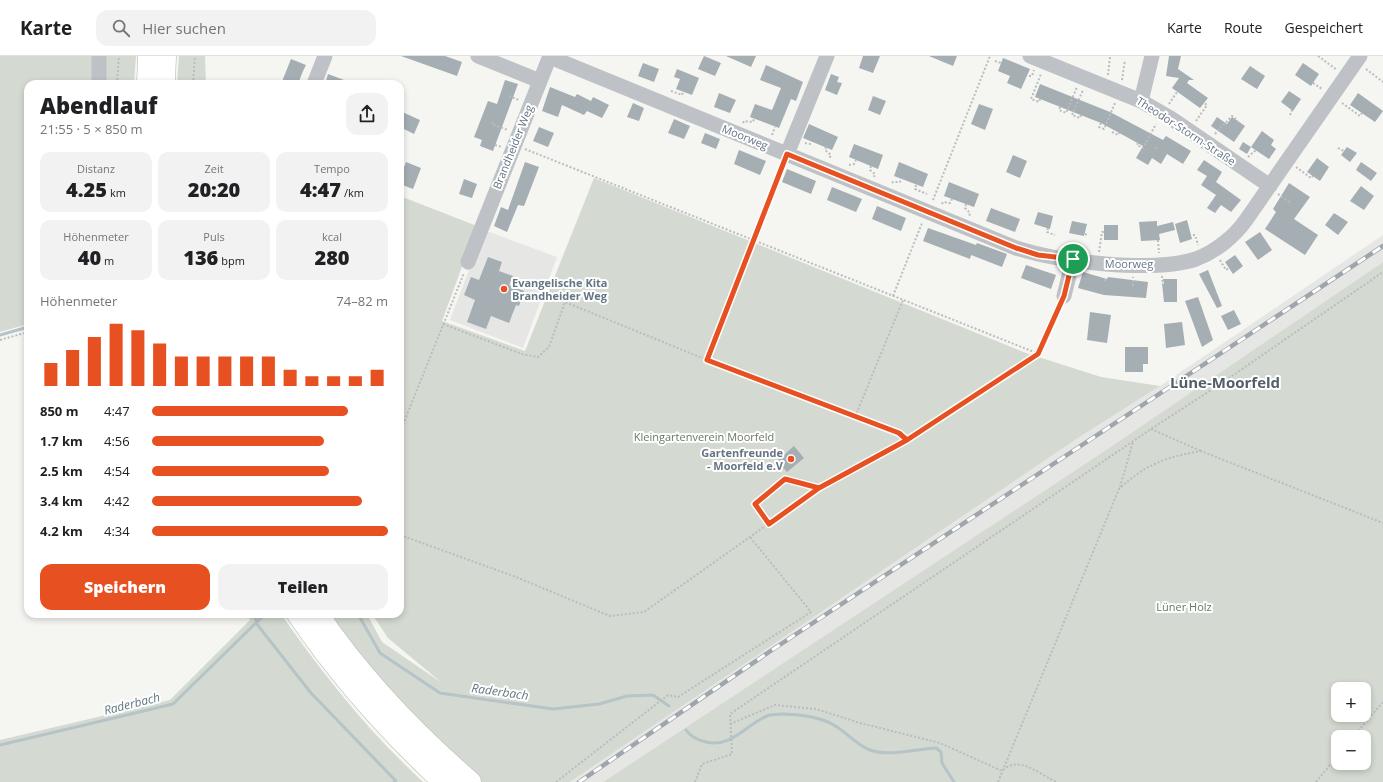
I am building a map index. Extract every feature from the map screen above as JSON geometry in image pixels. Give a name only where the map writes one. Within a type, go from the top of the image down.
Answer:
[{"type":"highway","points":[[148,80],[149,56]]},
{"type":"highway","points":[[164,80],[165,56]]},
{"type":"highway","points":[[301,618],[327,656],[365,702],[404,744],[444,782]]},
{"type":"highway","points":[[321,618],[356,667],[395,712],[433,750],[470,782]]},
{"type":"street","points":[[99,56],[99,80]]},
{"type":"street","points":[[316,80],[325,56]]},
{"type":"street","points":[[478,56],[540,81]]},
{"type":"street","name":"Brandheider Weg","points":[[468,262],[550,56]]},
{"type":"street","name":"Moorweg","points":[[550,56],[928,212],[1038,255],[1098,263],[1167,264],[1181,263],[1201,256],[1223,243],[1242,225],[1358,59]]},
{"type":"street","points":[[787,154],[827,56]]},
{"type":"street","name":"Theodor-Storm-Straße","points":[[1030,56],[1120,91],[1141,101],[1208,143],[1269,187]]},
{"type":"street","points":[[1141,101],[1152,56]]},
{"type":"street","points":[[1064,296],[1073,259]]},
{"type":"path","points":[[117,80],[119,56]]},
{"type":"path","points":[[193,80],[195,56]]},
{"type":"path","points":[[893,296],[990,56]]},
{"type":"path","points":[[1318,56],[1346,76]]},
{"type":"path","points":[[1106,86],[1110,57]]},
{"type":"path","points":[[1358,59],[1383,82]]},
{"type":"path","points":[[1101,123],[1099,127],[1104,129],[1120,91],[1125,60]]},
{"type":"path","points":[[995,61],[1001,63]]},
{"type":"path","points":[[1040,99],[1039,102],[1031,99],[1046,62]]},
{"type":"path","points":[[1060,107],[1058,110],[1066,113],[1084,77]]},
{"type":"path","points":[[1081,115],[1080,118],[1072,115],[1084,77]]},
{"type":"path","points":[[672,91],[682,95],[683,92]]},
{"type":"path","points":[[1332,96],[1360,116],[1362,113]]},
{"type":"path","points":[[1190,131],[1207,105],[1204,103]]},
{"type":"path","points":[[1290,115],[1291,110]]},
{"type":"path","points":[[1138,143],[1137,145],[1143,148],[1162,113]]},
{"type":"path","points":[[1208,143],[1223,123],[1232,116],[1238,121]]},
{"type":"path","points":[[493,122],[492,124],[517,140],[752,240],[1038,354]]},
{"type":"path","points":[[1112,132],[1118,135],[1119,134]]},
{"type":"path","points":[[1338,148],[1344,151]]},
{"type":"path","points":[[707,360],[752,240],[787,154]]},
{"type":"path","points":[[1287,161],[1311,178],[1313,176]]},
{"type":"path","points":[[916,185],[915,189],[927,194]]},
{"type":"path","points":[[1269,187],[1289,202],[1291,200]]},
{"type":"path","points":[[1048,228],[1047,232],[1055,235]]},
{"type":"path","points":[[1098,263],[1102,232],[1104,232]]},
{"type":"path","points":[[404,422],[468,262]]},
{"type":"path","points":[[695,782],[702,764],[732,754],[733,743],[730,714],[1133,441],[1219,386],[1383,272]]},
{"type":"path","points":[[404,536],[516,577],[610,616],[644,612],[819,488],[907,440],[1038,354],[1064,296]]},
{"type":"path","points":[[855,417],[903,300]]},
{"type":"path","points":[[443,324],[522,354],[538,357],[548,347],[565,302],[707,360],[899,433],[907,440]]},
{"type":"path","points":[[0,340],[24,333]]},
{"type":"path","points":[[1151,429],[1201,451],[1383,523]]},
{"type":"path","points":[[998,782],[1119,489],[1133,441]]},
{"type":"path","points":[[1119,489],[1132,477],[1158,461],[1201,451]]},
{"type":"path","points":[[769,524],[755,504],[785,479],[819,488]]},
{"type":"path","points":[[556,782],[668,695],[678,697],[811,612],[750,537]]},
{"type":"path","points":[[1359,730],[1383,702]]},
{"type":"path","points":[[730,724],[775,705],[816,708],[860,723],[940,743],[1002,771]]},
{"type":"path","points":[[1002,771],[1008,766],[1018,764],[1030,767],[1045,777],[1057,782]]},
{"type":"path","points":[[1316,782],[1331,764]]},
{"type":"shaded area","name":"Evangelische Kita Brandheider Weg","points":[[484,230],[557,257],[523,348],[450,320]]},
{"type":"shaded area","points":[[1383,235],[1383,262],[1109,448],[603,782],[570,782],[1078,438],[1160,386]]},
{"type":"green space","points":[[0,56],[95,56],[94,80],[24,80],[24,325],[0,332]]},
{"type":"green space","points":[[104,56],[136,56],[134,80],[102,80]]},
{"type":"green space","points":[[179,56],[205,56],[206,80],[177,80]]},
{"type":"green space","name":"Kleingartenverein Moorfeld","points":[[594,178],[1026,353],[1101,377],[1160,386],[1078,438],[570,782],[482,782],[449,757],[355,658],[330,618],[369,618],[382,642],[442,683],[388,638],[375,618],[404,618],[404,198],[477,226],[442,321],[525,351]]},
{"type":"green space","name":"Lüner Holz","points":[[1383,262],[1383,782],[603,782],[1109,448]]},
{"type":"green space","points":[[249,618],[284,618],[330,681],[365,723],[423,782],[0,782],[0,740],[170,700],[250,620]]},
{"type":"building","points":[[401,56],[445,56],[462,62],[457,76]]},
{"type":"building","points":[[704,56],[721,63],[715,76],[698,69]]},
{"type":"building","points":[[726,56],[756,56],[751,67]]},
{"type":"building","points":[[863,56],[880,56],[873,73],[859,68]]},
{"type":"building","points":[[929,56],[957,56],[953,66]]},
{"type":"building","points":[[1169,56],[1181,56],[1178,69],[1194,80],[1189,80],[1187,83],[1208,98],[1200,108],[1172,88],[1179,78],[1166,76]]},
{"type":"building","points":[[1003,58],[1030,69],[1021,89],[1007,83],[1010,76],[998,71]]},
{"type":"building","points":[[291,59],[306,65],[300,80],[283,80]]},
{"type":"building","points":[[643,63],[659,69],[654,82],[638,76]]},
{"type":"building","points":[[1303,63],[1319,74],[1311,86],[1295,75]]},
{"type":"building","points":[[766,65],[803,82],[796,101],[791,99],[779,128],[750,117],[755,104],[772,110],[781,88],[760,80]]},
{"type":"building","points":[[1250,66],[1265,76],[1257,89],[1241,79]]},
{"type":"building","points":[[677,69],[699,78],[692,95],[676,89],[680,79],[674,77]]},
{"type":"building","points":[[328,74],[344,80],[326,80]]},
{"type":"building","points":[[831,74],[839,77],[837,82],[842,83],[837,95],[825,90]]},
{"type":"building","points":[[505,80],[518,84],[493,151],[480,146],[482,140],[474,137],[488,101],[497,104]]},
{"type":"building","points":[[1040,84],[1110,112],[1163,140],[1166,136],[1191,151],[1183,164],[1167,154],[1161,164],[1152,158],[1148,165],[1136,158],[1143,146],[1101,123],[1035,97]]},
{"type":"building","points":[[550,87],[575,97],[577,94],[591,101],[593,97],[609,105],[602,118],[587,111],[584,115],[562,105],[558,117],[542,111]]},
{"type":"building","points":[[1289,91],[1301,99],[1293,111],[1281,102]]},
{"type":"building","points":[[719,93],[736,100],[730,113],[714,107]]},
{"type":"building","points":[[1358,93],[1383,111],[1375,122],[1350,105]]},
{"type":"building","points":[[873,96],[886,101],[880,115],[868,110]]},
{"type":"building","points":[[633,103],[644,108],[639,121],[627,117]]},
{"type":"building","points":[[979,104],[993,109],[985,130],[971,124]]},
{"type":"building","points":[[404,113],[420,120],[414,134],[404,129]]},
{"type":"building","points":[[1217,117],[1227,124],[1232,117],[1245,126],[1234,142],[1211,126]]},
{"type":"building","points":[[674,119],[690,126],[684,139],[668,133]]},
{"type":"building","points":[[809,124],[838,137],[832,150],[803,138]]},
{"type":"building","points":[[539,127],[554,133],[548,147],[533,141]]},
{"type":"building","points":[[1262,131],[1274,140],[1271,145],[1276,149],[1269,159],[1251,147]]},
{"type":"building","points":[[705,133],[720,139],[716,149],[701,143]]},
{"type":"building","points":[[1243,142],[1251,147],[1247,154],[1239,149]]},
{"type":"building","points":[[854,144],[883,155],[878,169],[849,157]]},
{"type":"building","points":[[1347,147],[1357,153],[1350,162],[1341,155]]},
{"type":"building","points":[[739,150],[766,161],[760,175],[734,164]]},
{"type":"building","points":[[1013,155],[1027,161],[1020,178],[1006,172]]},
{"type":"building","points":[[1317,158],[1329,167],[1320,181],[1307,172]]},
{"type":"building","points":[[1204,160],[1222,172],[1216,182],[1241,200],[1231,212],[1221,205],[1215,213],[1207,208],[1216,195],[1201,185],[1207,176],[1197,170]]},
{"type":"building","points":[[406,162],[421,168],[413,189],[404,186],[404,167]]},
{"type":"building","points":[[525,162],[539,167],[524,206],[518,205],[507,232],[494,226],[501,207],[508,210]]},
{"type":"building","points":[[899,162],[928,174],[923,187],[894,176]]},
{"type":"building","points":[[1361,162],[1377,173],[1371,181],[1356,170]]},
{"type":"building","points":[[787,169],[816,181],[811,194],[782,182]]},
{"type":"building","points":[[464,179],[477,184],[472,198],[459,194]]},
{"type":"building","points":[[949,182],[979,194],[974,207],[944,196]]},
{"type":"building","points":[[1289,183],[1310,197],[1294,219],[1318,235],[1305,255],[1265,229],[1276,212],[1273,209]]},
{"type":"building","points":[[1361,186],[1374,196],[1364,210],[1350,201]]},
{"type":"building","points":[[832,187],[862,199],[856,212],[827,200]]},
{"type":"building","points":[[877,206],[906,218],[901,231],[872,219]]},
{"type":"building","points":[[991,208],[1020,219],[1015,232],[986,221]]},
{"type":"building","points":[[1038,212],[1053,216],[1050,229],[1034,224]]},
{"type":"building","points":[[1334,213],[1348,222],[1338,235],[1325,225]]},
{"type":"building","points":[[1187,220],[1192,239],[1180,243],[1175,224]]},
{"type":"building","points":[[1072,221],[1087,224],[1084,236],[1069,233]]},
{"type":"building","points":[[1157,221],[1157,226],[1173,222],[1175,230],[1159,234],[1160,240],[1141,241],[1139,222]]},
{"type":"building","points":[[1104,225],[1118,225],[1118,240],[1104,240]]},
{"type":"building","points":[[928,228],[1007,254],[1002,267],[971,255],[970,259],[923,241]]},
{"type":"building","points":[[1260,232],[1272,250],[1258,260],[1245,242]]},
{"type":"building","points":[[1235,255],[1243,266],[1233,274],[1225,262]]},
{"type":"building","points":[[488,257],[502,262],[499,271],[513,276],[509,285],[524,291],[519,306],[516,305],[509,323],[491,316],[486,329],[467,322],[475,300],[464,295],[471,277],[479,280]]},
{"type":"building","points":[[1026,265],[1056,275],[1051,289],[1021,278]]},
{"type":"building","points":[[1208,270],[1222,306],[1217,308],[1199,274]]},
{"type":"building","points":[[1083,272],[1107,279],[1108,277],[1148,282],[1146,298],[1104,295],[1078,288]]},
{"type":"building","points":[[1163,279],[1177,279],[1177,302],[1164,302]]},
{"type":"building","points":[[1198,297],[1213,340],[1202,347],[1185,301]]},
{"type":"building","points":[[1234,310],[1241,324],[1228,330],[1221,316]]},
{"type":"building","points":[[1090,312],[1111,315],[1107,343],[1087,340]]},
{"type":"building","points":[[1182,322],[1185,345],[1166,348],[1164,324]]},
{"type":"building","points":[[1125,347],[1148,347],[1148,364],[1143,364],[1143,372],[1125,372]]},
{"type":"building","name":"Gartenfreunde - Moorfeld e.V","points":[[794,446],[804,458],[787,472],[777,461]]},
{"type":"waterway","points":[[0,335],[24,328]]},
{"type":"waterway","points":[[255,618],[257,622]]},
{"type":"waterway","name":"Raderbach","points":[[0,745],[173,704],[261,618]]},
{"type":"waterway","name":"Raderbach","points":[[360,618],[380,653],[440,693],[553,709],[599,704],[627,696],[653,695],[669,706]]},
{"type":"waterway","points":[[256,623],[311,693],[396,781],[394,782]]},
{"type":"waterway","name":"Raderbach","points":[[686,730],[690,735],[706,742],[723,742],[738,735],[759,720],[769,715],[803,715],[825,721],[841,730],[861,745],[877,752],[894,753],[936,748],[941,752],[942,763],[954,782]]},
{"type":"railway","points":[[579,782],[769,652],[1383,246]]},
{"type":"place","name":"Evangelische Kita Brandheider Weg","points":[[504,289]]},
{"type":"place","name":"Gartenfreunde - Moorfeld e.V","points":[[791,459]]},
{"type":"district","name":"Lüne-Moorfeld","points":[[1225,383]]},
{"type":"route","points":[[1073,259],[1038,255],[1016,248],[787,154],[752,240],[707,360],[899,433],[907,440],[819,488],[769,524],[755,504],[785,479],[819,488],[863,464],[907,440],[1025,364],[1038,354],[1064,296],[1073,259]]}]
